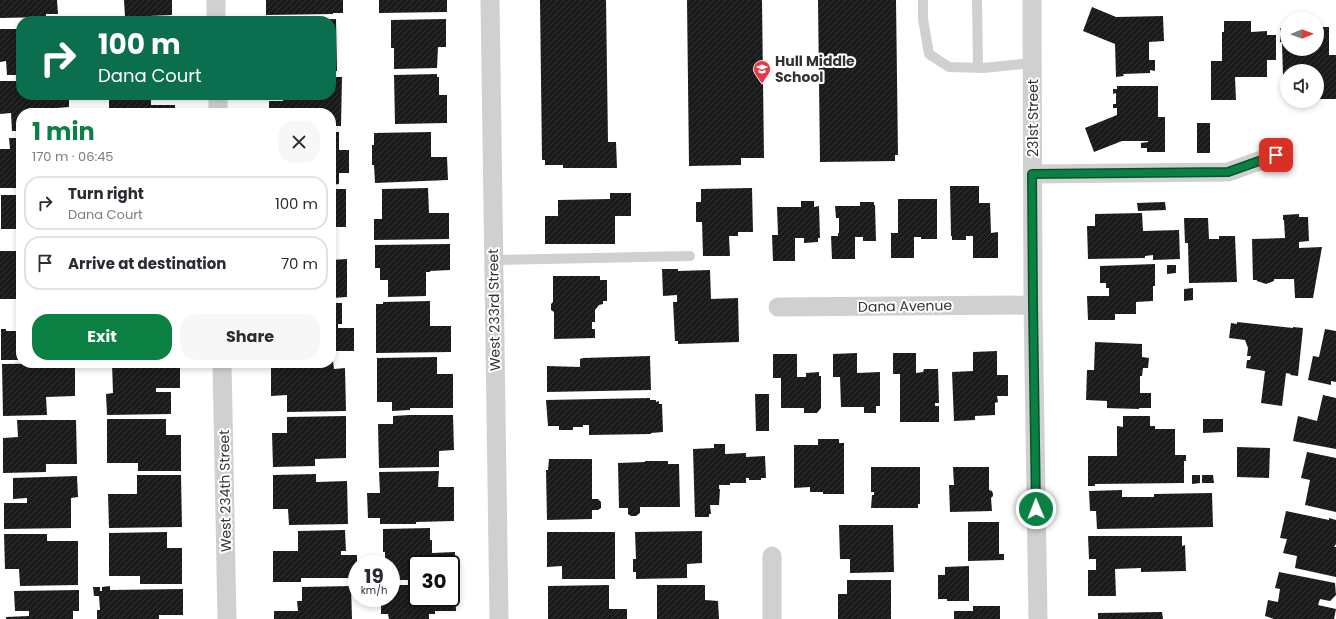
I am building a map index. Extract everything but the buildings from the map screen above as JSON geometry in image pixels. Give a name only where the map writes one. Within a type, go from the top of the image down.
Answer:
[{"type":"street","points":[[216,0],[216,16]]},
{"type":"street","name":"West 233rd Street","points":[[490,0],[499,619]]},
{"type":"street","name":"231st Street","points":[[1032,0],[1033,305],[1038,619]]},
{"type":"street","points":[[1032,174],[1228,172],[1276,155]]},
{"type":"street","name":"Dana Avenue","points":[[778,307],[1033,305]]},
{"type":"street","name":"West 234th Street","points":[[222,368],[227,619]]},
{"type":"street","points":[[772,556],[772,619]]},
{"type":"lane","points":[[923,0],[923,19],[929,54],[949,67],[978,68],[1032,63]]},
{"type":"lane","points":[[977,0],[978,68]]},
{"type":"lane","points":[[493,260],[690,256]]},
{"type":"place","name":"Hull Middle School","points":[[762,84]]},
{"type":"route","points":[[1036,509],[1032,174],[1228,172],[1276,155]]}]
